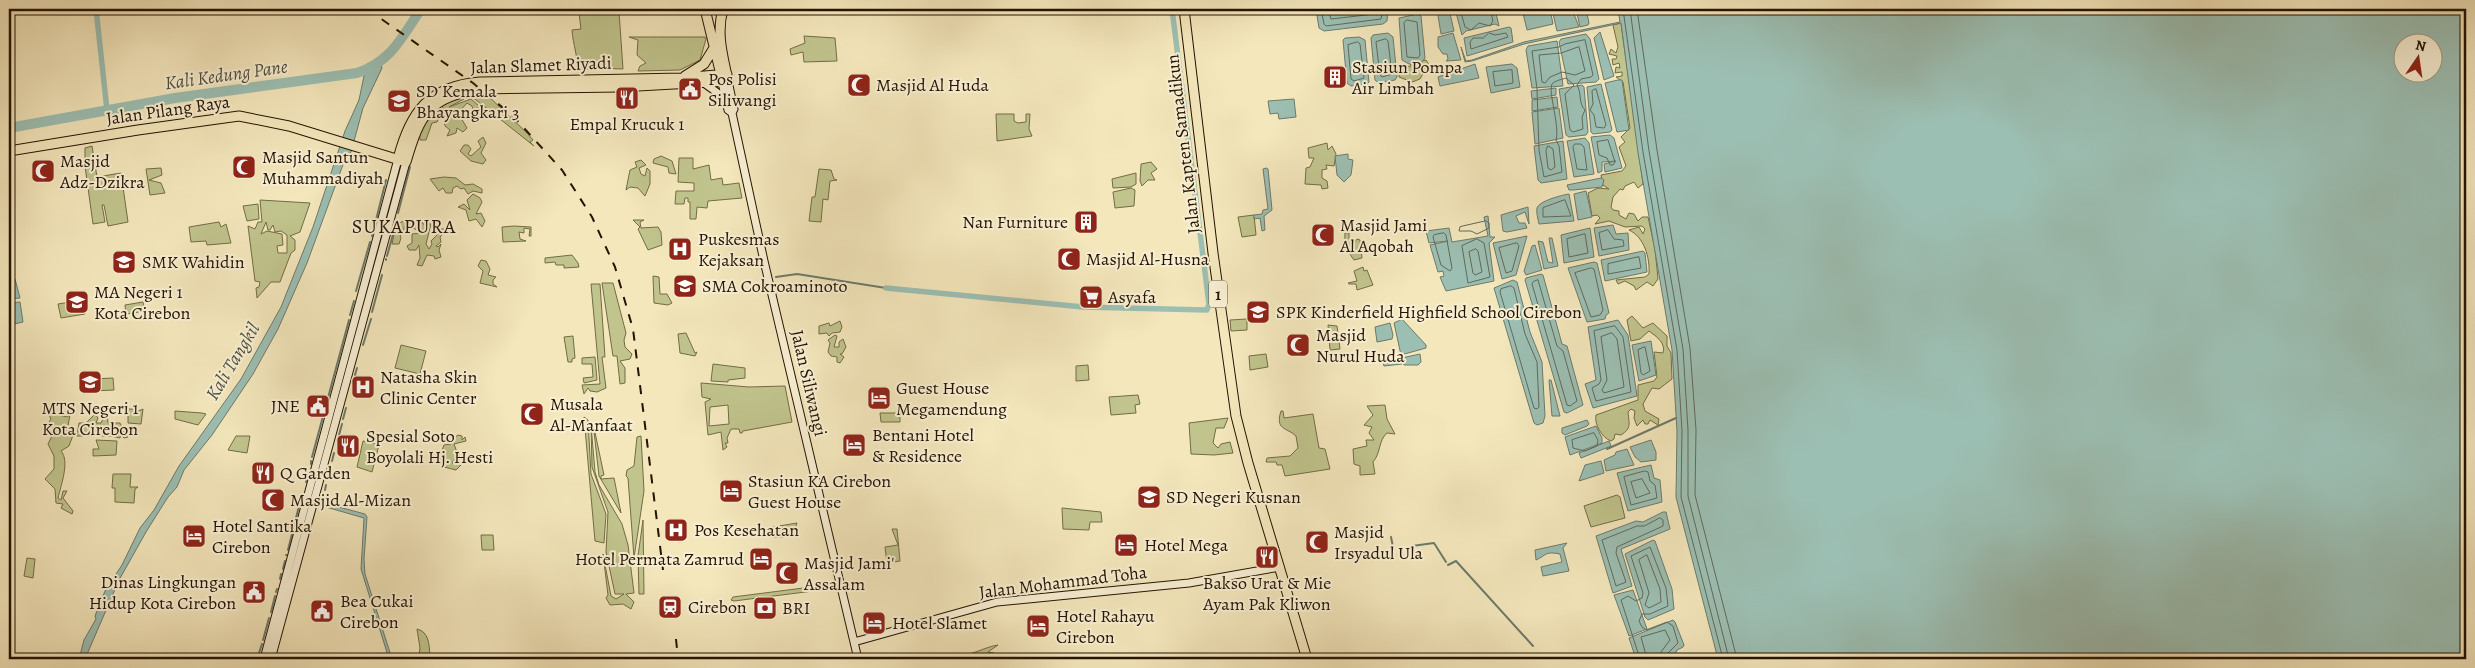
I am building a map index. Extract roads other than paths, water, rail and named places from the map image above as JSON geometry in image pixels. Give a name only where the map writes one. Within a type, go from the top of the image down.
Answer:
[{"type":"highway","name":"Jalan Siliwangi","points":[[705,9],[714,48],[725,78]]},
{"type":"highway","name":"Jalan Siliwangi","points":[[723,9],[719,26],[719,37],[725,78]]},
{"type":"highway","name":"Jalan Kapten Samadikun","points":[[1184,9],[1213,253],[1235,406],[1248,462],[1280,567]]},
{"type":"highway","points":[[682,78],[704,64],[714,48]]},
{"type":"highway","name":"Jalan Slamet Riyadi","points":[[402,160],[403,140],[419,109],[440,92],[456,85],[480,82],[725,78]]},
{"type":"highway","name":"Jalan Slamet Riyadi","points":[[402,160],[426,113],[442,99],[458,93],[480,89],[704,83],[725,78]]},
{"type":"highway","name":"Jalan Pilang Raya","points":[[9,152],[232,116],[254,117],[278,123],[402,160]]},
{"type":"highway","name":"1","points":[[1280,567],[1307,659]]},
{"type":"main road","name":"Jalan Siliwangi","points":[[725,78],[728,110],[732,113]]},
{"type":"main road","name":"Jalan Siliwangi","points":[[725,78],[734,109],[732,113],[764,261],[858,659]]},
{"type":"main road","points":[[704,83],[726,99]]},
{"type":"main road","points":[[264,659],[311,500],[402,160]]},
{"type":"main road","points":[[271,659],[306,516]]},
{"type":"main road","name":"Jalan Mohammad Toha","points":[[854,642],[997,602],[1196,582],[1280,567]]},
{"type":"water","points":[[1316,9],[1388,9],[1387,21],[1383,24],[1324,31],[1319,28]]},
{"type":"water","points":[[1437,9],[1449,9],[1454,31],[1441,34]]},
{"type":"water","points":[[1455,9],[1495,9],[1499,26],[1495,24],[1466,31],[1462,35]]},
{"type":"water","points":[[1522,9],[1550,9],[1553,24],[1527,30]]},
{"type":"water","points":[[1552,9],[1572,9],[1579,27],[1557,31]]},
{"type":"water","points":[[1576,9],[1586,9],[1588,25],[1580,27]]},
{"type":"water","points":[[1618,9],[2466,9],[2466,659],[1718,659],[1676,497],[1677,431],[1672,350],[1638,153],[1621,23],[1524,44],[1472,61],[1465,62],[1461,47],[1466,61],[1524,42],[1620,22]]},
{"type":"water","points":[[1418,14],[1421,16],[1425,58],[1422,62],[1409,64],[1402,60],[1399,18]]},
{"type":"water","points":[[1511,28],[1513,42],[1467,56],[1464,38]]},
{"type":"water","points":[[1600,32],[1614,76],[1604,80],[1594,38]]},
{"type":"water","points":[[1388,33],[1393,37],[1397,77],[1395,80],[1379,83],[1375,80],[1371,38],[1373,35]]},
{"type":"water","points":[[1453,33],[1461,60],[1446,61],[1448,59],[1447,54],[1443,54],[1438,47],[1438,37]]},
{"type":"water","points":[[1586,34],[1590,39],[1599,79],[1596,82],[1568,84],[1559,42],[1561,39]]},
{"type":"water","points":[[1359,37],[1365,40],[1369,82],[1367,84],[1351,86],[1347,83],[1343,40],[1345,38]]},
{"type":"water","points":[[1557,41],[1563,86],[1532,88],[1526,50],[1528,46]]},
{"type":"water","points":[[380,61],[382,68],[363,108],[351,152],[344,162],[307,263],[278,329],[253,374],[212,435],[184,470],[177,487],[168,497],[146,532],[119,580],[85,659],[79,659],[84,640],[96,619],[95,616],[105,591],[122,565],[140,528],[154,510],[179,466],[241,379],[281,307],[313,227],[345,131],[359,100],[364,76],[373,65]]},
{"type":"water","points":[[1475,64],[1479,78],[1440,86],[1438,77]]},
{"type":"water","points":[[1512,64],[1517,68],[1520,87],[1491,93],[1486,67]]},
{"type":"water","points":[[1622,80],[1629,130],[1617,132],[1605,83]]},
{"type":"water","points":[[1601,84],[1612,130],[1610,132],[1593,134],[1591,132],[1587,87]]},
{"type":"water","points":[[1582,85],[1584,87],[1588,132],[1586,135],[1569,137],[1566,135],[1559,89]]},
{"type":"water","points":[[1556,88],[1556,95],[1532,99],[1531,91]]},
{"type":"water","points":[[1557,97],[1558,107],[1532,111],[1532,100]]},
{"type":"water","points":[[1294,99],[1296,117],[1279,119],[1278,113],[1270,114],[1268,101]]},
{"type":"water","points":[[1559,108],[1563,138],[1535,144],[1532,112]]},
{"type":"water","points":[[1610,135],[1614,138],[1622,168],[1605,172],[1604,164],[1616,161],[1602,162],[1602,171],[1598,173],[1591,137]]},
{"type":"water","points":[[1585,138],[1589,143],[1594,174],[1574,177],[1567,141]]},
{"type":"water","points":[[1563,141],[1567,179],[1541,183],[1538,180],[1534,146]]},
{"type":"water","points":[[1348,154],[1348,159],[1353,160],[1351,175],[1344,182],[1337,175],[1335,156]]},
{"type":"water","points":[[1263,169],[1268,169],[1272,210],[1264,216],[1265,230],[1262,231],[1260,218],[1254,219],[1254,215],[1262,214],[1263,210],[1268,209]]},
{"type":"water","points":[[1601,178],[1604,180],[1602,187],[1569,190],[1567,185]]},
{"type":"water","points":[[1586,191],[1592,217],[1578,220],[1574,194]]},
{"type":"water","points":[[1569,194],[1574,221],[1539,224],[1537,208],[1539,205],[1551,199]]},
{"type":"water","points":[[1528,207],[1529,224],[1525,212],[1516,216],[1519,223],[1525,223],[1527,228],[1503,231],[1501,215]]},
{"type":"water","points":[[1488,216],[1490,237],[1495,237],[1489,243],[1494,281],[1446,291],[1440,277],[1444,276],[1443,271],[1438,272],[1430,245],[1448,241],[1429,243],[1426,231],[1449,228],[1452,242],[1488,236],[1484,217]]},
{"type":"water","points":[[1613,225],[1616,234],[1628,233],[1629,250],[1599,256],[1594,228]]},
{"type":"water","points":[[1590,228],[1594,257],[1564,263],[1561,235]]},
{"type":"water","points":[[1527,236],[1516,275],[1502,279],[1493,243]]},
{"type":"water","points":[[1549,238],[1552,238],[1558,266],[1544,269],[1538,241],[1543,242],[1548,262],[1553,263]]},
{"type":"water","points":[[1535,245],[1542,270],[1526,275],[1524,271],[1532,246]]},
{"type":"water","points":[[1643,251],[1645,253],[1647,272],[1605,281],[1601,260]]},
{"type":"water","points":[[1597,263],[1609,313],[1605,319],[1587,322],[1568,268]]},
{"type":"water","points":[[1543,275],[1562,344],[1567,346],[1583,405],[1567,413],[1564,412],[1525,280],[1526,278]]},
{"type":"water","points":[[15,279],[20,298],[9,299],[9,280]]},
{"type":"water","points":[[1513,280],[1517,282],[1530,332],[1542,362],[1545,416],[1543,423],[1537,425],[1534,423],[1494,288]]},
{"type":"water","points":[[20,302],[23,322],[14,324],[9,303]]},
{"type":"water","points":[[1402,319],[1426,345],[1426,348],[1401,355],[1394,323]]},
{"type":"water","points":[[1618,320],[1628,335],[1637,396],[1593,408],[1585,384],[1596,380],[1588,327]]},
{"type":"water","points":[[1390,323],[1392,339],[1377,342],[1375,327]]},
{"type":"water","points":[[1651,341],[1656,375],[1639,381],[1632,345]]},
{"type":"water","points":[[1420,354],[1421,362],[1418,365],[1404,365],[1402,361],[1402,364],[1384,366],[1383,362]]},
{"type":"water","points":[[1549,380],[1551,380],[1560,416],[1552,416]]},
{"type":"water","points":[[1587,420],[1589,424],[1587,426],[1565,435],[1562,433],[1562,428]]},
{"type":"water","points":[[1596,426],[1602,438],[1602,443],[1570,455],[1565,437]]},
{"type":"water","points":[[1651,440],[1656,452],[1656,460],[1641,462],[1635,457],[1630,447]]},
{"type":"water","points":[[1609,441],[1611,446],[1581,458],[1579,453]]},
{"type":"water","points":[[1627,449],[1634,465],[1606,471],[1604,460],[1615,455],[1616,452]]},
{"type":"water","points":[[1601,461],[1604,473],[1579,481],[1585,465]]},
{"type":"water","points":[[1651,465],[1654,478],[1660,480],[1662,502],[1628,511],[1617,473]]},
{"type":"water","points":[[320,502],[365,514],[367,517],[364,559],[365,574],[392,659],[389,659],[361,569],[364,518],[319,505]]},
{"type":"water","points":[[1666,512],[1670,529],[1621,549],[1632,586],[1613,593],[1596,536],[1636,521],[1643,522]]},
{"type":"water","points":[[1653,540],[1655,541],[1672,589],[1674,609],[1648,620],[1645,617],[1625,554]]},
{"type":"water","points":[[1567,543],[1563,548],[1569,571],[1543,576],[1541,567],[1562,562],[1560,554],[1549,553],[1536,560],[1535,550]]},
{"type":"water","points":[[1633,590],[1647,629],[1629,636],[1614,595]]},
{"type":"water","points":[[1673,620],[1684,645],[1683,647],[1677,650],[1675,655],[1666,659],[1636,659],[1629,638]]},
{"type":"waterway","points":[[96,9],[107,110]]},
{"type":"waterway","name":"Kali Kedung Pane","points":[[9,128],[175,98],[357,73],[369,68],[387,55],[401,39],[421,9]]},
{"type":"waterway","points":[[886,288],[1083,307],[1207,310],[1209,304],[1172,9]]},
{"type":"waterway","points":[[398,213],[410,167]]},
{"type":"waterway","points":[[372,236],[386,180]]},
{"type":"waterway","points":[[387,256],[397,220]]},
{"type":"waterway","points":[[356,291],[370,242]]},
{"type":"waterway","points":[[776,277],[797,274],[886,288]]},
{"type":"waterway","points":[[372,312],[382,275]]},
{"type":"waterway","points":[[350,315],[354,301]]},
{"type":"waterway","points":[[363,345],[371,319]]},
{"type":"waterway","points":[[312,457],[349,320]]},
{"type":"waterway","points":[[355,375],[357,368]]},
{"type":"waterway","points":[[355,376],[370,380]]},
{"type":"waterway","points":[[343,419],[346,408]]},
{"type":"waterway","points":[[1607,449],[1676,418]]},
{"type":"waterway","points":[[339,435],[342,424]]},
{"type":"waterway","points":[[332,461],[334,453]]},
{"type":"waterway","points":[[306,482],[308,475]]},
{"type":"waterway","points":[[325,490],[326,485]]},
{"type":"waterway","points":[[288,550],[302,494]]},
{"type":"waterway","points":[[1391,537],[1393,547]]},
{"type":"waterway","points":[[1412,546],[1434,543],[1446,562]]},
{"type":"waterway","points":[[283,569],[285,561]]},
{"type":"waterway","points":[[1448,565],[1456,561],[1533,646]]},
{"type":"waterway","points":[[280,579],[281,574]]},
{"type":"waterway","points":[[271,612],[275,596]]},
{"type":"waterway","points":[[263,640],[269,618]]},
{"type":"waterway","points":[[257,659],[262,644]]},
{"type":"railway","points":[[367,9],[473,83],[514,117],[562,170],[592,217],[615,267],[633,329],[663,570]]},
{"type":"railway","points":[[676,639],[678,659]]},
{"type":"place","name":"Stasiun Pompa Air Limbah","points":[[1335,77]]},
{"type":"place","name":"Masjid Al Huda","points":[[859,85]]},
{"type":"place","name":"Pos Polisi Siliwangi","points":[[690,89]]},
{"type":"place","name":"Empal Krucuk 1","points":[[627,98]]},
{"type":"place","name":"SD Kemala Bhayangkari 3","points":[[399,101]]},
{"type":"place","name":"Masjid Santun Muhammadiyah","points":[[244,167]]},
{"type":"place","name":"Masjid Adz-Dzikra","points":[[43,171]]},
{"type":"place","name":"Nan Furniture","points":[[1086,222]]},
{"type":"place","name":"Masjid Jami Al Aqobah","points":[[1323,235]]},
{"type":"place","name":"Puskesmas Kejaksan","points":[[680,249]]},
{"type":"place","name":"Masjid Al-Husna","points":[[1069,259]]},
{"type":"place","name":"SMK Wahidin","points":[[124,262]]},
{"type":"place","name":"SMA Cokroaminoto","points":[[685,286]]},
{"type":"place","name":"Asyafa","points":[[1091,297]]},
{"type":"place","name":"MA Negeri 1 Kota Cirebon","points":[[77,302]]},
{"type":"place","name":"SPK Kinderfield Highfield School Cirebon","points":[[1258,312]]},
{"type":"place","name":"Masjid Nurul Huda","points":[[1298,345]]},
{"type":"place","name":"MTS Negeri 1 Kota Cirebon","points":[[90,382]]},
{"type":"place","name":"Natasha Skin Clinic Center","points":[[363,387]]},
{"type":"place","name":"Guest House Megamendung","points":[[879,398]]},
{"type":"place","name":"JNE","points":[[318,406]]},
{"type":"place","name":"Musala Al-Manfaat","points":[[532,414]]},
{"type":"place","name":"Bentani Hotel & Residence","points":[[854,445]]},
{"type":"place","name":"Spesial Soto Boyolali Hj. Hesti","points":[[348,446]]},
{"type":"place","name":"Q Garden","points":[[263,473]]},
{"type":"place","name":"Stasiun KA Cirebon Guest House","points":[[731,491]]},
{"type":"place","name":"SD Negeri Kusnan","points":[[1149,497]]},
{"type":"place","name":"Masjid Al-Mizan","points":[[273,500]]},
{"type":"place","name":"Pos Kesehatan","points":[[676,530]]},
{"type":"place","name":"Hotel Santika Cirebon","points":[[194,536]]},
{"type":"place","name":"Masjid Irsyadul Ula","points":[[1317,542]]},
{"type":"place","name":"Hotel Mega","points":[[1126,545]]},
{"type":"place","name":"Bakso Urat & Mie Ayam Pak Kliwon","points":[[1267,557]]},
{"type":"place","name":"Hotel Permata Zamrud","points":[[761,559]]},
{"type":"place","name":"Masjid Jami' Assalam","points":[[787,573]]},
{"type":"place","name":"Dinas Lingkungan Hidup Kota Cirebon","points":[[254,592]]},
{"type":"place","name":"Cirebon","points":[[670,607]]},
{"type":"place","name":"BRI","points":[[765,608]]},
{"type":"place","name":"Bea Cukai Cirebon","points":[[322,611]]},
{"type":"place","name":"Hotel Slamet","points":[[874,623]]},
{"type":"place","name":"Hotel Rahayu Cirebon","points":[[1038,626]]},
{"type":"district","name":"SUKAPURA","points":[[404,226]]},
{"type":"water label","name":"Kali Tangkil","points":[[232,361]]}]
